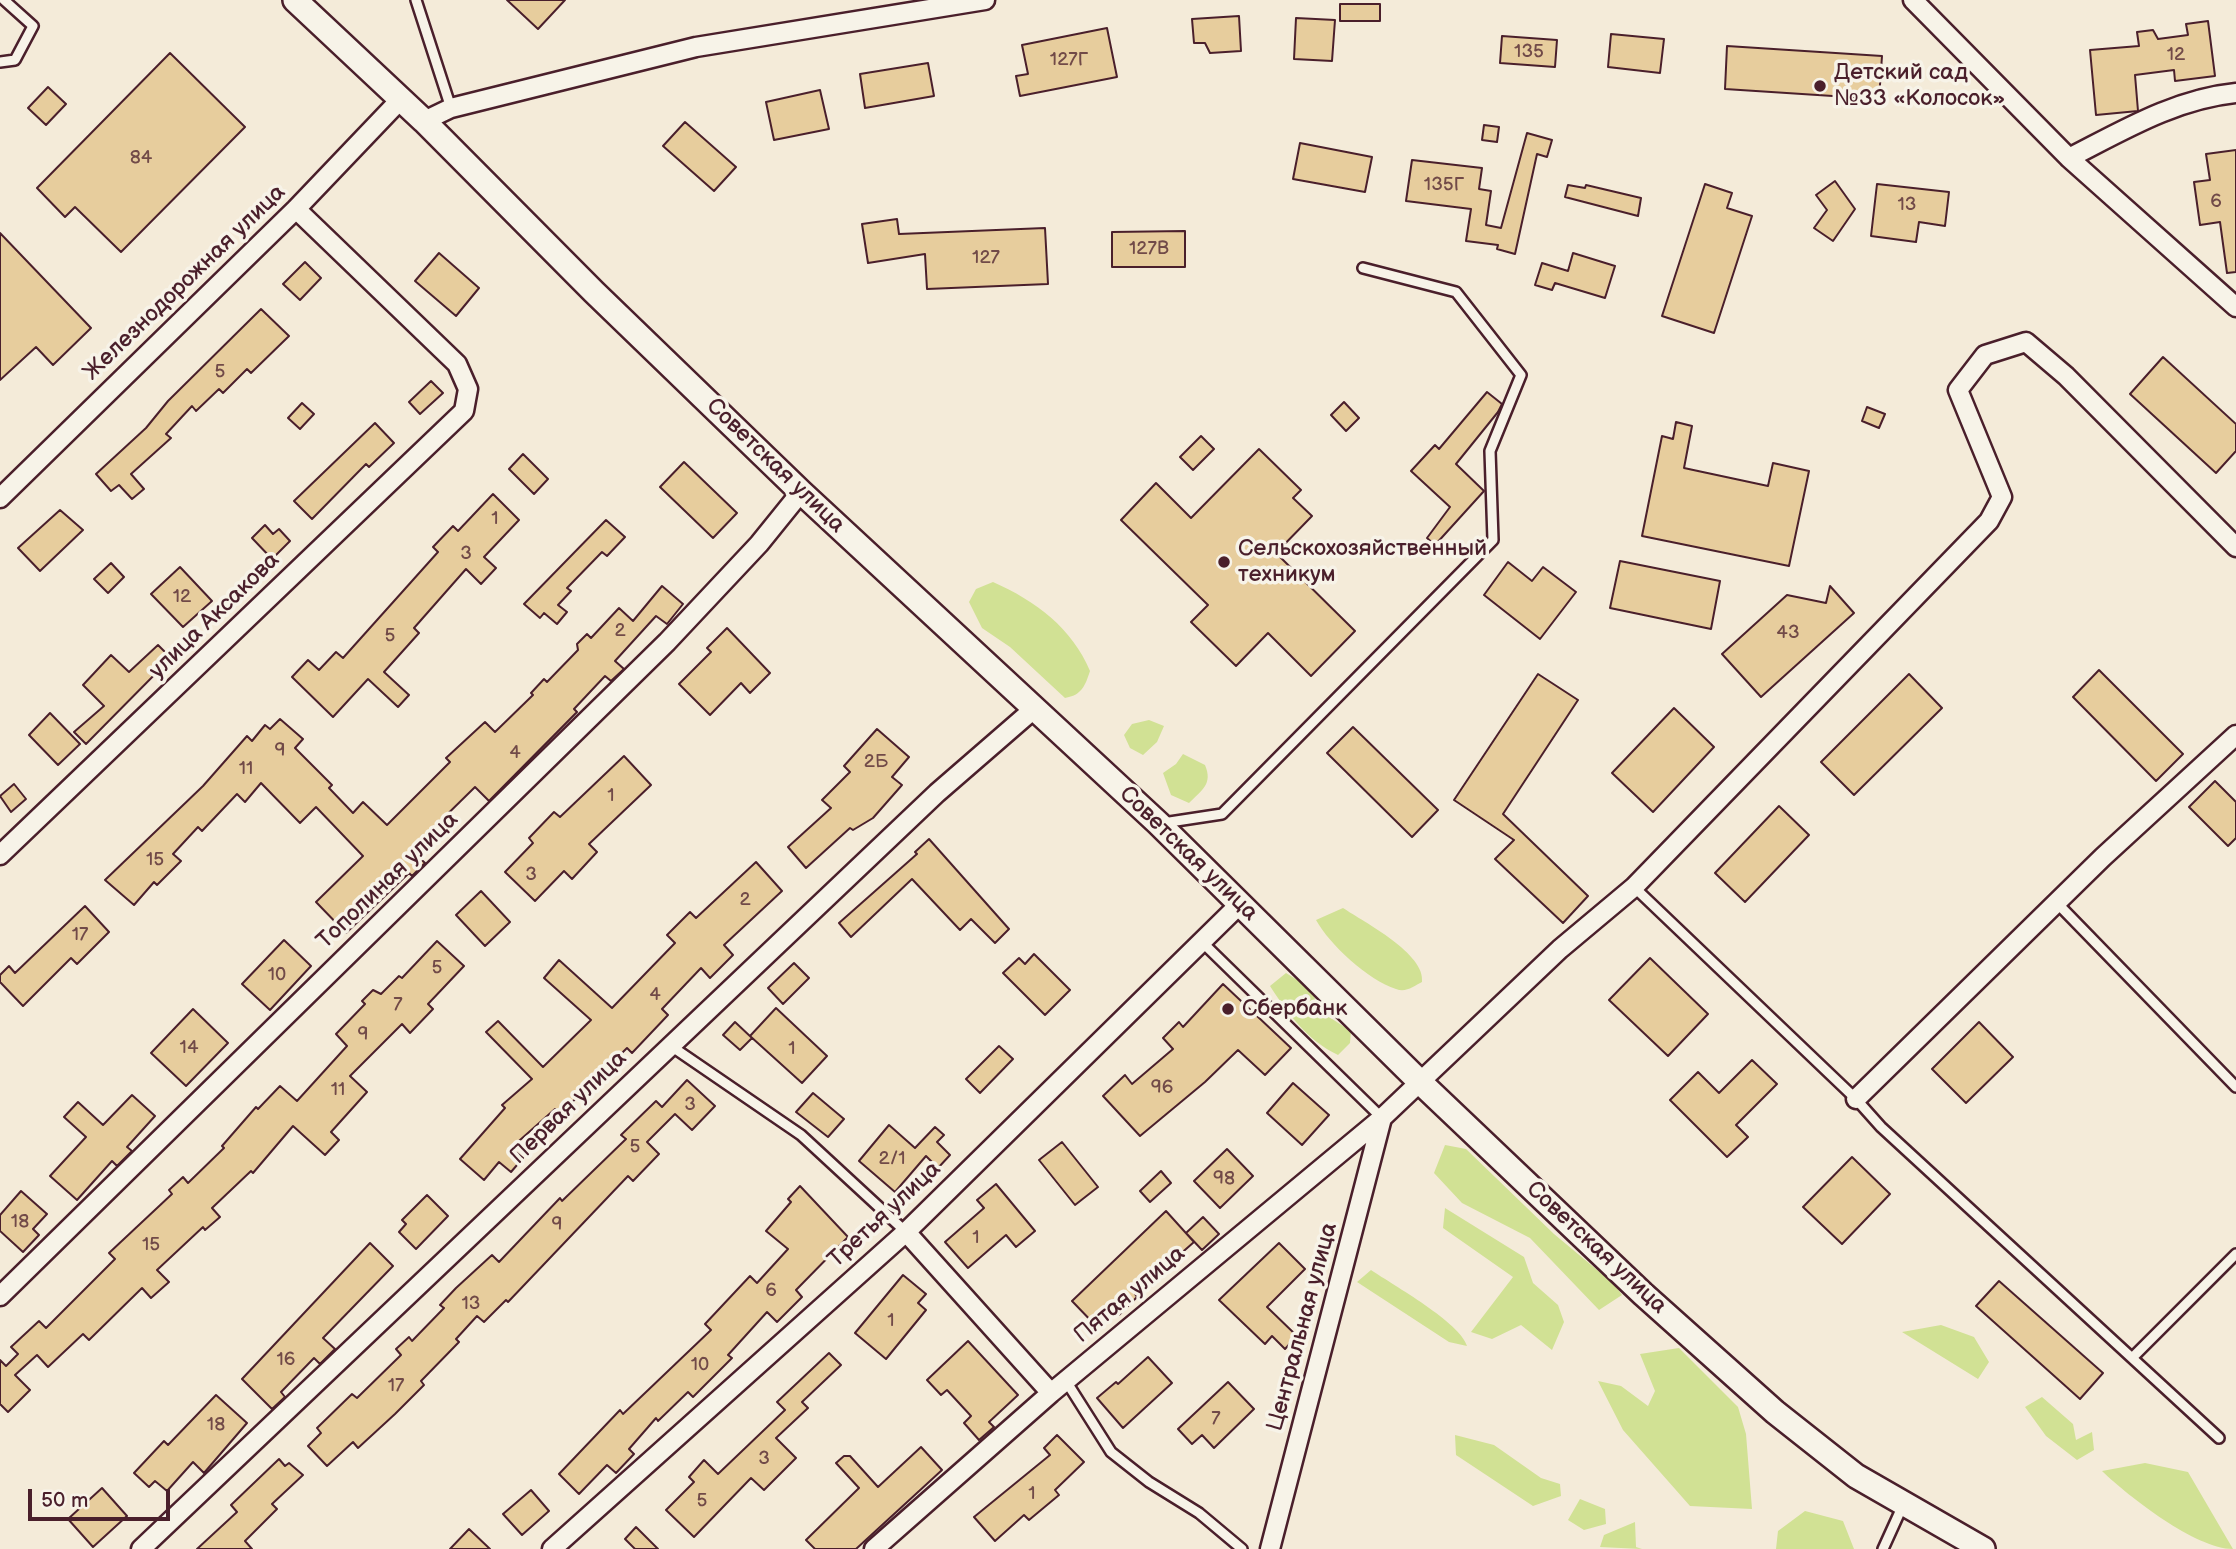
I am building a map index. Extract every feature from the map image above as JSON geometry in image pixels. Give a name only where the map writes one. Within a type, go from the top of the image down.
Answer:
[{"type":"main road","name":"Советская улица","points":[[295,0],[424,121],[594,292],[801,492],[1158,823],[1420,1082],[1643,1294],[1775,1412],[1856,1476],[1983,1549]]},
{"type":"street","points":[[424,121],[451,108],[696,47],[985,0]]},
{"type":"street","points":[[1913,0],[2069,158],[2236,307]]},
{"type":"street","points":[[2069,158],[2157,113],[2213,95],[2236,93]]},
{"type":"street","name":"Железнодорожная улица","points":[[0,498],[296,209],[400,100]]},
{"type":"street","name":"улица Аксакова","points":[[0,855],[464,411],[468,389],[457,364],[296,209]]},
{"type":"street","name":"Пятая улица","points":[[874,1549],[1051,1393],[1382,1118],[1560,949],[1634,887],[1989,522],[2002,497],[1958,390],[1984,355],[2026,342],[2066,376],[2236,547]]},
{"type":"street","name":"Тополиная улица","points":[[0,1296],[667,642],[759,544],[801,492]]},
{"type":"street","name":"Первая улица","points":[[141,1549],[937,793],[1035,708]]},
{"type":"street","points":[[1856,1098],[2056,902],[2236,736]]},
{"type":"street","name":"Третья улица","points":[[552,1549],[906,1231],[1240,904]]},
{"type":"street","name":"Центральная улица","points":[[1272,1547],[1382,1118]]},
{"type":"street","points":[[906,1231],[1051,1393]]},
{"type":"lane","points":[[0,62],[15,60],[33,26],[4,0]]},
{"type":"lane","points":[[416,0],[451,108]]},
{"type":"lane","points":[[1158,823],[1222,814],[1493,540],[1490,452],[1521,375],[1456,292],[1363,268]]},
{"type":"lane","points":[[1634,887],[1856,1098],[1881,1127],[2134,1356],[2220,1438]]},
{"type":"lane","points":[[2056,902],[2236,1087]]},
{"type":"lane","points":[[1202,942],[1382,1118]]},
{"type":"lane","points":[[671,1045],[801,1135],[906,1231]]},
{"type":"lane","points":[[2134,1356],[2236,1254]]},
{"type":"lane","points":[[1066,1381],[1111,1452],[1149,1482],[1199,1513],[1242,1549]]},
{"type":"lane","points":[[1883,1549],[1903,1505]]},
{"type":"green space","points":[[993,582],[1038,607],[1063,629],[1090,671],[1079,692],[1065,698],[1010,647],[982,628],[969,602],[976,589]]},
{"type":"green space","points":[[1149,720],[1164,726],[1157,742],[1143,755],[1130,748],[1124,735],[1132,724]]},
{"type":"green space","points":[[1183,754],[1205,765],[1208,777],[1205,786],[1189,803],[1171,795],[1163,773],[1176,764]]},
{"type":"green space","points":[[1343,908],[1404,950],[1421,971],[1422,982],[1407,990],[1396,989],[1374,978],[1351,960],[1330,940],[1316,920]]},
{"type":"green space","points":[[1286,973],[1312,989],[1318,1010],[1351,1031],[1350,1043],[1338,1055],[1317,1042],[1300,1026],[1270,986]]},
{"type":"green space","points":[[1445,1145],[1466,1149],[1554,1234],[1614,1284],[1622,1295],[1599,1310],[1530,1238],[1462,1203],[1434,1173]]},
{"type":"green space","points":[[1445,1208],[1524,1257],[1533,1283],[1558,1305],[1564,1322],[1552,1350],[1521,1325],[1492,1339],[1471,1332],[1513,1277],[1443,1228]]},
{"type":"green space","points":[[1371,1270],[1440,1316],[1462,1337],[1467,1346],[1449,1342],[1357,1282]]},
{"type":"green space","points":[[1941,1325],[1974,1337],[1989,1362],[1978,1379],[1902,1332]]},
{"type":"green space","points":[[1679,1348],[1738,1407],[1746,1434],[1752,1509],[1690,1506],[1623,1430],[1598,1381],[1621,1386],[1648,1406],[1655,1391],[1640,1354]]},
{"type":"green space","points":[[2042,1397],[2073,1424],[2076,1440],[2092,1432],[2094,1450],[2077,1460],[2046,1436],[2025,1407]]},
{"type":"green space","points":[[1455,1435],[1494,1445],[1541,1478],[1560,1484],[1561,1496],[1533,1506],[1456,1455]]},
{"type":"green space","points":[[2145,1463],[2188,1472],[2233,1549],[2218,1547],[2182,1531],[2146,1507],[2102,1471]]},
{"type":"green space","points":[[1580,1499],[1605,1509],[1606,1524],[1584,1530],[1568,1520]]},
{"type":"green space","points":[[1805,1511],[1843,1521],[1854,1549],[1776,1549],[1778,1531]]},
{"type":"green space","points":[[1635,1522],[1636,1547],[1642,1549],[1600,1547],[1604,1535]]},
{"type":"building","points":[[507,0],[565,0],[538,29]]},
{"type":"building","points":[[1340,4],[1380,4],[1380,21],[1340,21]]},
{"type":"building","points":[[1239,16],[1241,51],[1210,53],[1205,43],[1194,43],[1192,19]]},
{"type":"building","points":[[1296,18],[1335,20],[1332,61],[1294,59]]},
{"type":"building","points":[[2208,21],[2215,76],[2175,81],[2174,70],[2135,75],[2138,111],[2096,115],[2090,50],[2139,46],[2137,32],[2153,30],[2158,39],[2188,35],[2186,24]]},
{"type":"building","points":[[1107,28],[1117,77],[1020,96],[1016,76],[1028,74],[1022,45]]},
{"type":"building","points":[[1611,34],[1664,39],[1660,73],[1608,67]]},
{"type":"building","points":[[1502,36],[1557,40],[1555,67],[1500,63]]},
{"type":"building","points":[[1727,46],[1882,56],[1879,99],[1725,89]]},
{"type":"building","points":[[170,53],[245,127],[121,252],[75,207],[65,217],[37,188]]},
{"type":"building","points":[[928,63],[934,96],[865,108],[860,74]]},
{"type":"building","points":[[48,87],[66,104],[46,125],[28,108]]},
{"type":"building","points":[[820,90],[829,129],[774,140],[766,102]]},
{"type":"building","points":[[685,122],[736,167],[714,191],[663,146]]},
{"type":"building","points":[[1484,125],[1499,127],[1497,142],[1482,140]]},
{"type":"building","points":[[1527,133],[1552,140],[1547,157],[1537,154],[1515,254],[1497,249],[1498,245],[1466,241],[1471,209],[1406,201],[1412,160],[1482,168],[1479,189],[1491,191],[1486,225],[1501,228]]},
{"type":"building","points":[[1300,143],[1372,157],[1365,192],[1293,179]]},
{"type":"building","points":[[2236,150],[2236,272],[2227,273],[2220,222],[2200,225],[2194,182],[2210,180],[2206,154]]},
{"type":"building","points":[[1835,181],[1855,209],[1833,241],[1814,228],[1827,210],[1816,195]]},
{"type":"building","points":[[1705,184],[1732,193],[1727,208],[1752,216],[1714,333],[1662,316]]},
{"type":"building","points":[[1877,184],[1949,192],[1945,226],[1919,222],[1916,242],[1871,236]]},
{"type":"building","points":[[1568,185],[1585,188],[1586,185],[1641,198],[1638,216],[1565,197]]},
{"type":"building","points":[[897,219],[899,234],[1045,228],[1048,284],[927,289],[925,254],[868,263],[862,224]]},
{"type":"building","points":[[1185,231],[1185,267],[1112,267],[1112,232]]},
{"type":"building","points":[[0,233],[91,328],[53,365],[36,347],[0,380]]},
{"type":"building","points":[[439,253],[479,288],[456,316],[415,281]]},
{"type":"building","points":[[1573,253],[1615,266],[1605,298],[1555,283],[1552,290],[1535,285],[1542,263],[1568,271]]},
{"type":"building","points":[[305,262],[321,278],[300,300],[283,284]]},
{"type":"building","points":[[261,309],[289,336],[251,373],[247,369],[223,393],[219,389],[196,411],[192,406],[166,434],[171,438],[131,474],[144,489],[132,499],[119,485],[111,491],[96,474],[146,428],[168,401]]},
{"type":"building","points":[[2163,357],[2236,424],[2236,451],[2216,473],[2130,394]]},
{"type":"building","points":[[431,381],[443,393],[420,414],[409,402]]},
{"type":"building","points":[[1487,392],[1502,404],[1456,464],[1484,491],[1435,545],[1427,538],[1450,507],[1411,471],[1435,445],[1439,449]]},
{"type":"building","points":[[1344,402],[1359,418],[1346,431],[1331,415]]},
{"type":"building","points":[[302,403],[314,414],[300,429],[288,418]]},
{"type":"building","points":[[1867,407],[1885,414],[1879,428],[1862,421]]},
{"type":"building","points":[[1676,422],[1692,426],[1684,468],[1768,486],[1773,463],[1809,471],[1789,566],[1642,536],[1662,436],[1673,439]]},
{"type":"building","points":[[375,423],[394,443],[369,467],[366,464],[312,519],[294,501]]},
{"type":"building","points":[[1201,436],[1214,449],[1193,470],[1180,457]]},
{"type":"building","name":"Сельскохозяйственный техникум","points":[[1259,449],[1301,490],[1293,498],[1312,516],[1276,553],[1355,631],[1311,676],[1268,633],[1236,666],[1191,622],[1208,605],[1121,520],[1156,483],[1191,518]]},
{"type":"building","points":[[523,454],[548,479],[534,494],[509,469]]},
{"type":"building","points":[[684,462],[737,513],[713,538],[660,487]]},
{"type":"building","points":[[493,494],[519,520],[484,557],[496,568],[481,584],[466,569],[414,628],[419,633],[384,672],[409,695],[398,707],[368,679],[333,717],[292,677],[308,660],[319,670],[336,652],[343,658],[438,552],[433,547],[453,526],[458,531]]},
{"type":"building","points":[[60,510],[83,530],[40,571],[18,548]]},
{"type":"building","points":[[606,520],[625,537],[607,556],[602,552],[567,588],[571,591],[558,605],[567,612],[557,624],[544,613],[540,618],[524,604]]},
{"type":"building","points":[[265,525],[273,534],[279,529],[290,541],[272,559],[252,538]]},
{"type":"building","points":[[1620,561],[1720,581],[1711,629],[1610,608]]},
{"type":"building","points":[[1508,562],[1532,581],[1543,567],[1576,592],[1540,639],[1484,595]]},
{"type":"building","points":[[111,563],[124,577],[108,593],[94,579]]},
{"type":"building","points":[[180,567],[212,601],[183,627],[151,594]]},
{"type":"building","points":[[662,586],[683,604],[667,624],[656,616],[615,661],[624,669],[611,681],[605,676],[574,709],[577,712],[489,801],[475,787],[411,850],[425,863],[412,876],[409,873],[346,933],[316,902],[363,856],[316,807],[300,823],[261,783],[245,802],[237,794],[202,831],[198,827],[173,854],[181,861],[157,885],[154,882],[134,905],[105,880],[203,786],[247,736],[252,741],[265,725],[270,729],[280,719],[303,739],[295,748],[332,785],[329,788],[353,813],[363,802],[387,825],[450,762],[446,758],[485,722],[495,732],[533,695],[531,693],[544,679],[547,682],[578,650],[577,644],[587,634],[591,638],[619,608],[633,621]]},
{"type":"building","points":[[1830,586],[1854,613],[1761,697],[1722,654],[1787,595],[1826,603]]},
{"type":"building","points":[[727,628],[770,673],[750,693],[741,683],[710,715],[679,684],[711,652],[707,648]]},
{"type":"building","points":[[158,645],[171,658],[86,744],[74,732],[104,706],[83,685],[111,655],[129,672]]},
{"type":"building","points":[[2099,670],[2183,754],[2156,781],[2073,697]]},
{"type":"building","points":[[1538,674],[1578,700],[1503,814],[1588,896],[1563,923],[1495,859],[1514,840],[1454,800]]},
{"type":"building","points":[[1909,674],[1942,708],[1854,795],[1821,762]]},
{"type":"building","points":[[1674,708],[1714,747],[1653,812],[1612,773]]},
{"type":"building","points":[[50,713],[80,744],[58,765],[29,735]]},
{"type":"building","points":[[1353,727],[1438,810],[1412,837],[1327,753]]},
{"type":"building","points":[[877,729],[909,757],[892,777],[902,785],[873,818],[853,830],[850,828],[806,868],[788,847],[831,808],[822,800],[850,772],[844,766]]},
{"type":"building","points":[[624,756],[651,785],[589,844],[597,852],[572,879],[564,871],[535,901],[505,872],[533,843],[529,838],[554,812],[560,817]]},
{"type":"building","points":[[2215,781],[2236,802],[2236,838],[2228,846],[2189,807]]},
{"type":"building","points":[[14,784],[26,799],[11,812],[0,796]]},
{"type":"building","points":[[1779,806],[1809,835],[1745,902],[1715,873]]},
{"type":"building","points":[[929,839],[1009,929],[995,943],[971,919],[960,930],[912,879],[851,937],[839,923],[917,854],[915,852]]},
{"type":"building","points":[[756,862],[782,891],[724,945],[733,955],[710,978],[701,968],[662,1009],[668,1015],[632,1053],[627,1048],[560,1114],[555,1109],[511,1148],[523,1158],[511,1172],[499,1162],[484,1180],[460,1159],[505,1108],[502,1105],[532,1079],[486,1032],[498,1021],[543,1067],[591,1020],[544,978],[559,960],[612,1008],[675,943],[667,935],[690,912],[696,918]]},
{"type":"building","points":[[481,891],[510,922],[485,946],[456,915]]},
{"type":"building","points":[[85,906],[109,932],[77,964],[71,958],[23,1006],[0,982],[0,975],[9,966],[15,973]]},
{"type":"building","points":[[284,940],[311,966],[270,1010],[242,984]]},
{"type":"building","points":[[437,941],[464,966],[428,1004],[433,1009],[410,1033],[402,1024],[350,1076],[367,1092],[331,1132],[339,1140],[325,1155],[293,1126],[253,1173],[251,1171],[212,1208],[220,1217],[205,1230],[203,1227],[157,1270],[169,1282],[151,1298],[142,1288],[89,1340],[83,1334],[48,1367],[37,1355],[15,1375],[30,1390],[8,1412],[0,1404],[0,1360],[6,1366],[18,1354],[11,1347],[39,1321],[46,1328],[115,1259],[109,1253],[172,1194],[169,1190],[183,1177],[188,1183],[224,1148],[222,1146],[256,1107],[258,1109],[280,1086],[297,1101],[347,1046],[336,1034],[365,1004],[362,1001],[373,990],[381,994],[399,976],[402,978]]},
{"type":"building","points":[[1034,954],[1070,990],[1045,1015],[1003,973],[1019,958],[1025,964]]},
{"type":"building","points":[[1650,958],[1708,1014],[1668,1056],[1609,1000]]},
{"type":"building","points":[[794,963],[809,978],[783,1004],[768,988]]},
{"type":"building","points":[[1223,984],[1291,1048],[1265,1075],[1238,1050],[1205,1082],[1140,1136],[1103,1096],[1125,1075],[1132,1084],[1173,1049],[1163,1038],[1179,1022],[1183,1027]]},
{"type":"building","points":[[776,1008],[827,1056],[802,1083],[750,1036]]},
{"type":"building","points":[[193,1009],[228,1043],[186,1086],[151,1053]]},
{"type":"building","points":[[735,1022],[752,1038],[740,1050],[723,1035]]},
{"type":"building","points":[[1979,1022],[2013,1057],[1966,1103],[1932,1069]]},
{"type":"building","points":[[999,1046],[1013,1059],[980,1093],[966,1079]]},
{"type":"building","points":[[1752,1060],[1777,1084],[1736,1125],[1748,1137],[1727,1157],[1670,1100],[1698,1072],[1719,1093]]},
{"type":"building","points":[[687,1080],[715,1106],[692,1130],[675,1114],[647,1142],[659,1154],[633,1181],[628,1176],[508,1302],[506,1300],[484,1322],[477,1316],[456,1339],[459,1342],[421,1381],[424,1385],[395,1414],[358,1448],[353,1442],[327,1466],[308,1446],[321,1433],[317,1428],[352,1394],[357,1398],[401,1355],[396,1349],[409,1337],[412,1341],[444,1308],[440,1305],[456,1288],[492,1255],[499,1262],[560,1198],[562,1201],[626,1139],[621,1135],[656,1101],[662,1107]]},
{"type":"building","points":[[1293,1083],[1329,1115],[1302,1145],[1267,1113]]},
{"type":"building","points":[[813,1093],[844,1119],[828,1137],[796,1112]]},
{"type":"building","points":[[132,1095],[155,1116],[127,1147],[132,1151],[117,1166],[112,1161],[77,1200],[50,1176],[86,1137],[64,1117],[78,1102],[103,1125]]},
{"type":"building","points":[[889,1125],[915,1148],[935,1127],[944,1135],[937,1142],[950,1155],[938,1168],[926,1156],[895,1192],[859,1161]]},
{"type":"building","points":[[1062,1142],[1098,1187],[1075,1205],[1039,1160]]},
{"type":"building","points":[[1227,1149],[1253,1176],[1220,1208],[1194,1181]]},
{"type":"building","points":[[1852,1157],[1890,1194],[1842,1244],[1803,1207]]},
{"type":"building","points":[[1161,1171],[1171,1183],[1150,1202],[1140,1191]]},
{"type":"building","points":[[996,1184],[1035,1231],[1016,1247],[1006,1235],[968,1268],[945,1242],[984,1208],[977,1200]]},
{"type":"building","points":[[800,1186],[848,1237],[796,1290],[802,1297],[777,1322],[767,1312],[728,1355],[732,1358],[693,1397],[688,1392],[658,1421],[656,1418],[629,1449],[634,1454],[616,1473],[607,1465],[579,1494],[559,1474],[620,1410],[623,1414],[711,1330],[705,1324],[750,1276],[757,1283],[788,1249],[766,1231],[791,1202],[788,1199]]},
{"type":"building","points":[[21,1191],[47,1214],[33,1229],[39,1235],[23,1252],[0,1231],[0,1215]]},
{"type":"building","points":[[427,1195],[448,1216],[416,1249],[399,1232],[406,1224],[402,1220]]},
{"type":"building","points":[[1166,1211],[1194,1242],[1135,1294],[1137,1297],[1119,1315],[1114,1310],[1097,1327],[1072,1301]]},
{"type":"building","points":[[1203,1217],[1219,1234],[1202,1250],[1186,1233]]},
{"type":"building","points":[[370,1243],[393,1266],[323,1338],[335,1349],[320,1364],[314,1358],[281,1392],[285,1397],[272,1409],[242,1379]]},
{"type":"building","points":[[1279,1243],[1305,1269],[1267,1307],[1297,1336],[1285,1349],[1272,1336],[1265,1344],[1219,1300]]},
{"type":"building","points":[[903,1275],[926,1294],[918,1303],[926,1310],[886,1359],[855,1333]]},
{"type":"building","points":[[1999,1281],[2103,1373],[2080,1399],[1976,1306]]},
{"type":"building","points":[[968,1341],[1018,1395],[989,1422],[994,1427],[979,1440],[964,1423],[971,1416],[947,1390],[941,1395],[927,1380]]},
{"type":"building","points":[[829,1353],[841,1365],[802,1402],[808,1408],[776,1438],[796,1458],[764,1490],[751,1478],[694,1537],[666,1510],[694,1482],[689,1477],[704,1460],[718,1474],[785,1410],[777,1402]]},
{"type":"building","points":[[1148,1357],[1172,1383],[1123,1428],[1097,1398],[1116,1382],[1118,1384]]},
{"type":"building","points":[[1228,1382],[1254,1409],[1214,1448],[1202,1435],[1192,1444],[1178,1429]]},
{"type":"building","points":[[216,1395],[247,1423],[204,1473],[193,1462],[167,1491],[155,1481],[149,1487],[134,1473],[164,1441],[168,1445]]},
{"type":"building","points":[[1057,1435],[1084,1462],[1055,1490],[1059,1495],[1029,1520],[1024,1515],[995,1541],[974,1517],[1050,1455],[1044,1448]]},
{"type":"building","points":[[921,1447],[942,1470],[856,1549],[815,1549],[806,1540],[859,1488],[836,1463],[844,1456],[850,1456],[878,1487]]},
{"type":"building","points":[[279,1459],[285,1466],[289,1463],[303,1475],[272,1504],[277,1509],[245,1541],[252,1549],[197,1549],[237,1512],[231,1505]]},
{"type":"building","points":[[102,1488],[127,1516],[93,1547],[68,1519]]},
{"type":"building","points":[[531,1490],[549,1511],[522,1535],[503,1514]]},
{"type":"building","points":[[636,1527],[658,1549],[635,1549],[625,1539]]},
{"type":"building","points":[[469,1529],[490,1549],[450,1549]]},
{"type":"place","name":"Детский сад №33 «Колосок»","points":[[1820,86]]},
{"type":"place","name":"Сельскохозяйственный техникум","points":[[1224,562]]},
{"type":"place","name":"Сбербанк","points":[[1228,1009]]}]
